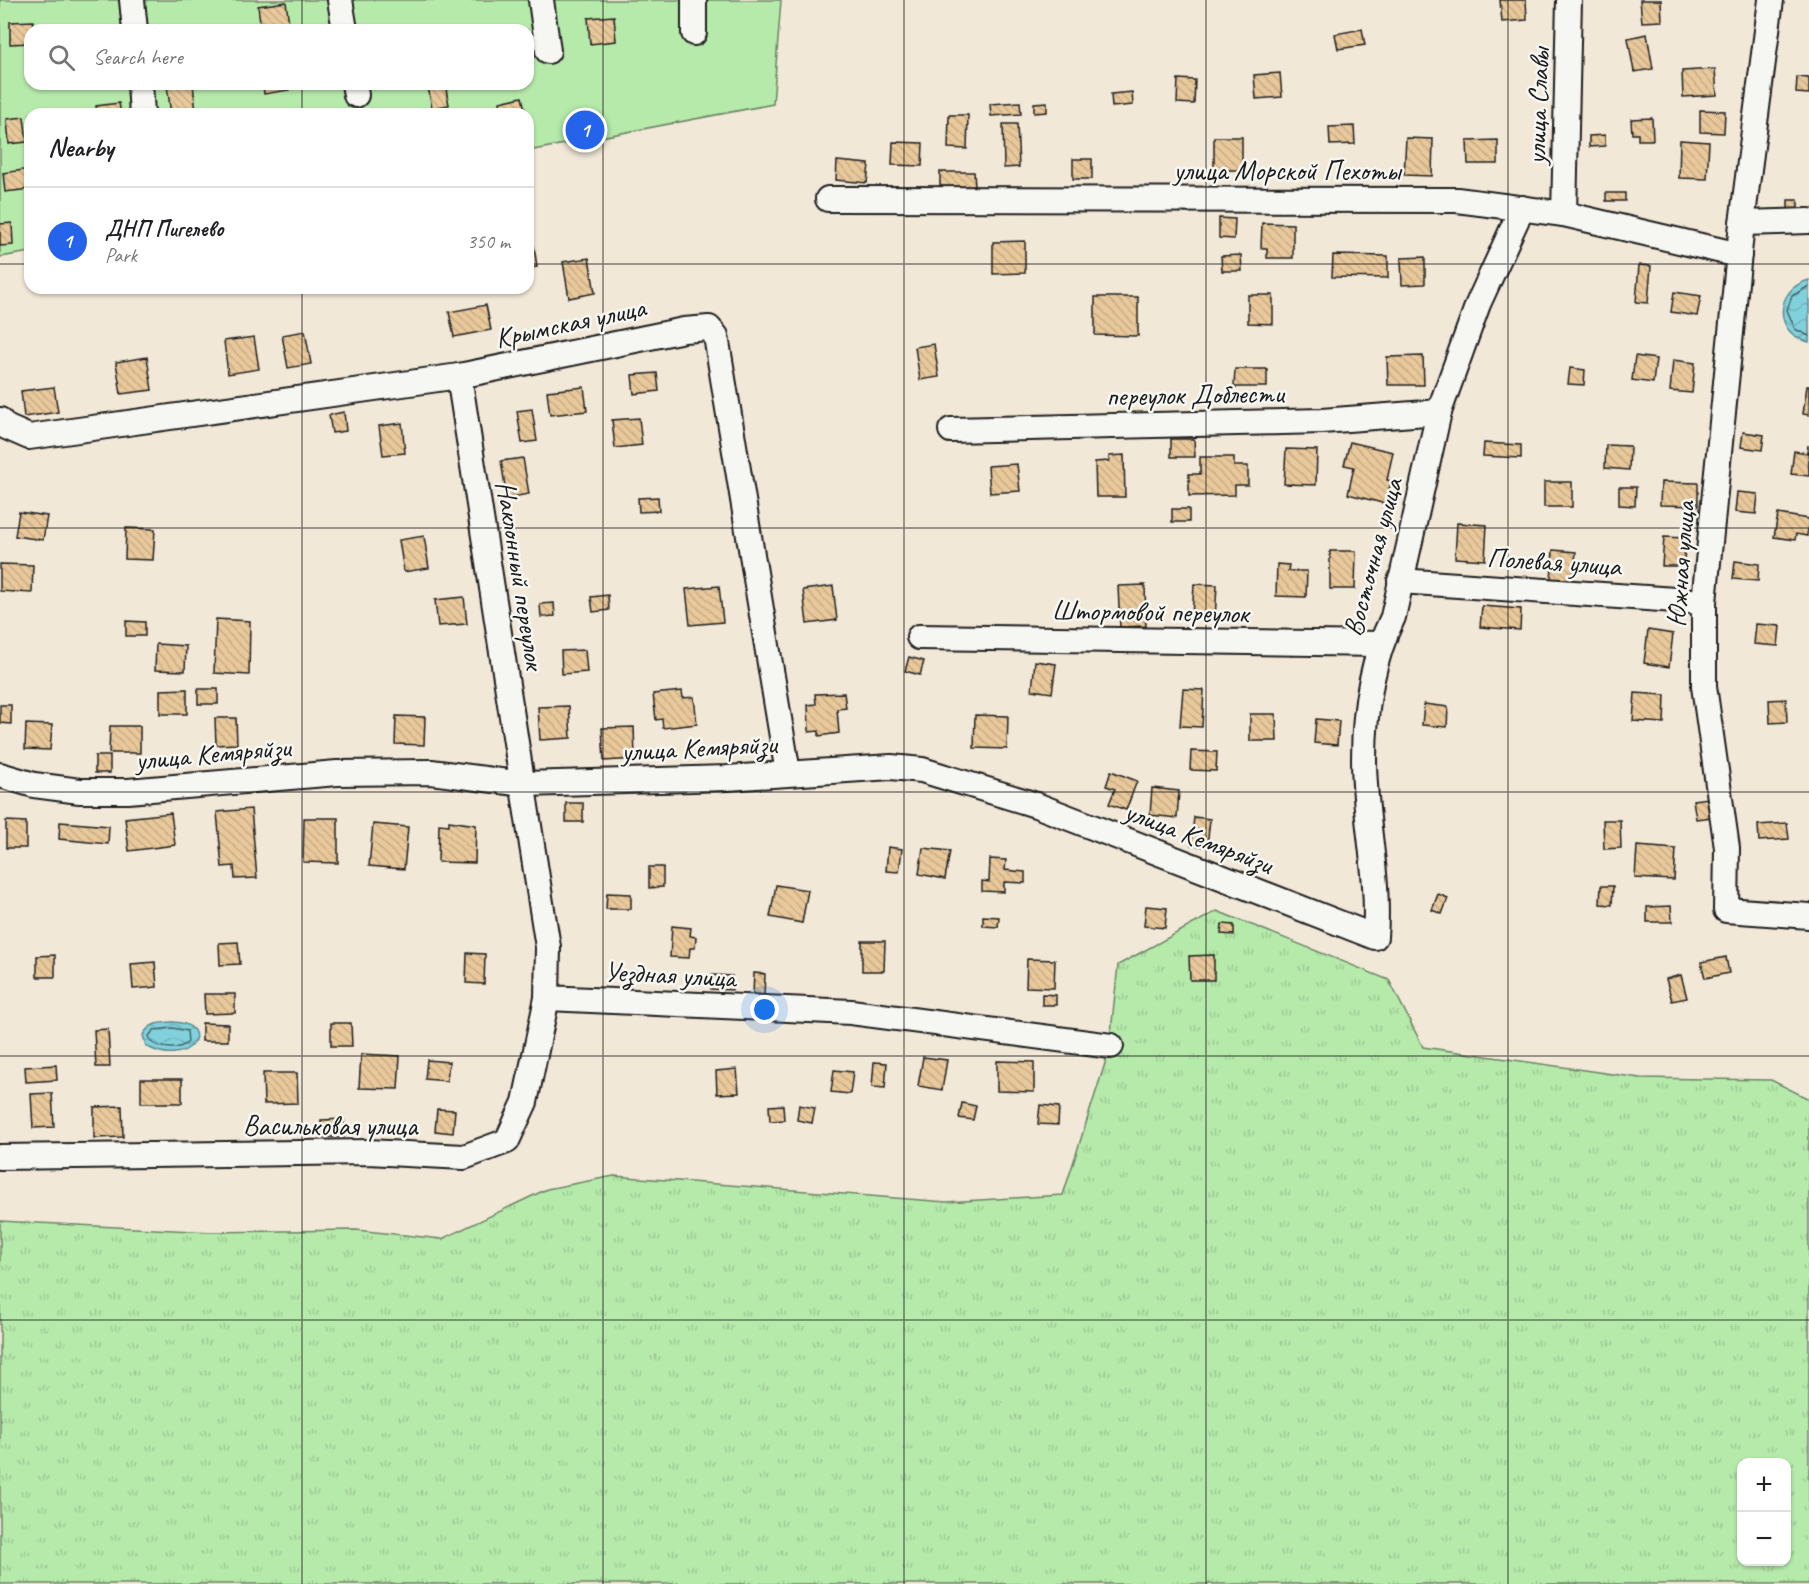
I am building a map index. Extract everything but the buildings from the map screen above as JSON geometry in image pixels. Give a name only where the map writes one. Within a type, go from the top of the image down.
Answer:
[{"type":"street","points":[[132,0],[134,24]]},
{"type":"street","points":[[340,0],[344,24]]},
{"type":"street","points":[[541,0],[548,51]]},
{"type":"street","points":[[694,0],[694,33]]},
{"type":"street","name":"улица Славы","points":[[1564,214],[1569,0]]},
{"type":"street","name":"Южная улица","points":[[1771,0],[1742,223],[1704,602],[1704,686],[1727,848],[1726,910],[1809,916]]},
{"type":"street","points":[[140,90],[142,108]]},
{"type":"street","name":"улица Морской Пехоты","points":[[828,199],[1457,200],[1564,214],[1739,255]]},
{"type":"street","name":"Восточная улица","points":[[1375,937],[1378,904],[1364,760],[1368,701],[1380,644],[1393,617],[1439,412],[1478,304],[1522,207]]},
{"type":"street","points":[[1742,223],[1809,221]]},
{"type":"street","name":"Крымская улица","points":[[0,420],[6,427],[29,436],[459,376],[684,330],[709,328],[716,336],[788,773]]},
{"type":"street","name":"Наклонный переулок","points":[[459,376],[524,784]]},
{"type":"street","name":"переулок Доблести","points":[[951,430],[1322,421],[1439,412]]},
{"type":"street","name":"Полевая улица","points":[[1400,581],[1704,602]]},
{"type":"street","name":"Штормовой переулок","points":[[919,638],[1380,644]]},
{"type":"street","name":"улица Кемяряйзи","points":[[0,775],[34,785],[80,791],[128,791],[337,773],[431,772],[524,784],[727,778],[891,767],[922,770],[951,777],[1036,805],[1375,937]]},
{"type":"street","points":[[524,784],[548,947],[547,998]]},
{"type":"street","name":"Уездная улица","points":[[547,998],[851,1012],[1111,1046]]},
{"type":"street","name":"Васильковая улица","points":[[0,1157],[368,1152],[465,1157],[507,1141],[525,1102],[547,998]]},
{"type":"green space","points":[[0,0],[781,0],[773,104],[534,150],[534,108],[24,108],[24,253],[0,257]]},
{"type":"green space","points":[[1217,911],[1389,980],[1423,1047],[1640,1078],[1771,1080],[1809,1099],[1809,1584],[0,1584],[0,1221],[212,1232],[356,1230],[442,1239],[547,1189],[614,1176],[946,1202],[1063,1195],[1109,1051],[1118,965]]},
{"type":"water","points":[[1809,280],[1809,342],[1797,337],[1789,330],[1782,311],[1789,292],[1797,285]]},
{"type":"water","points":[[173,1022],[187,1025],[194,1030],[196,1037],[192,1044],[185,1050],[175,1053],[161,1052],[146,1046],[143,1035],[152,1025]]},
{"type":"place","name":"ДНП Пигелево","points":[[585,130]]}]
